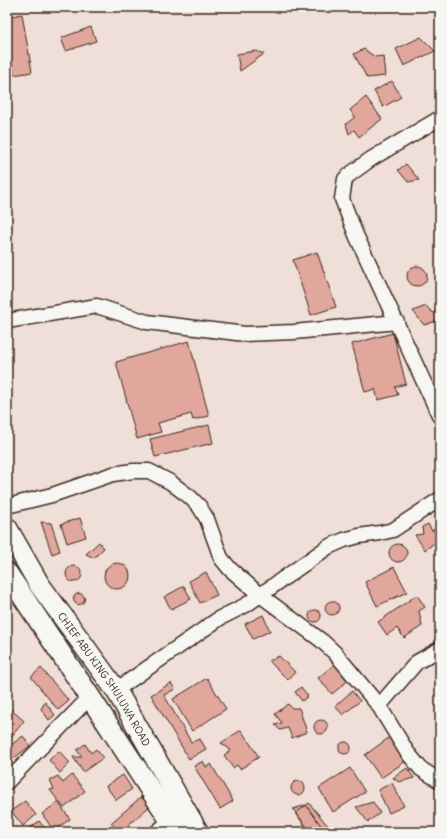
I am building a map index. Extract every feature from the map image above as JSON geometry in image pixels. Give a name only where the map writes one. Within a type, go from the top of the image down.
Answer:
[{"type":"street","points":[[440,118],[371,159],[349,175],[345,179],[342,199],[356,235],[440,416]]},
{"type":"street","points":[[7,321],[97,306],[147,322],[244,334],[294,332],[397,322]]},
{"type":"street","points":[[7,506],[52,495],[113,474],[133,471],[149,471],[170,482],[199,506],[207,519],[221,558],[230,569],[260,595],[322,641],[335,653],[379,706],[407,752],[421,769],[440,781]]},
{"type":"street","points":[[116,690],[220,618],[246,605],[328,547],[344,540],[359,536],[393,530],[440,499]]},
{"type":"street","name":"CHIEF ABU KING SHULUWA ROAD","points":[[7,528],[39,584],[116,690],[198,832]]},
{"type":"street","points":[[7,574],[90,697],[168,828]]},
{"type":"street","points":[[379,706],[418,662],[440,649]]},
{"type":"street","points":[[7,782],[90,697]]},
{"type":"building","points":[[22,14],[32,72],[14,75],[7,36],[7,17]]},
{"type":"building","points":[[91,27],[96,41],[66,51],[61,38]]},
{"type":"building","points":[[421,37],[435,51],[404,66],[396,49]]},
{"type":"building","points":[[364,49],[375,57],[383,56],[385,76],[367,78],[354,54]]},
{"type":"building","points":[[256,51],[264,54],[240,71],[237,54]]},
{"type":"building","points":[[392,81],[401,97],[383,107],[374,91]]},
{"type":"building","points":[[366,97],[382,119],[359,137],[354,130],[349,134],[346,124],[355,117],[350,110]]},
{"type":"building","points":[[406,164],[419,180],[408,182],[398,170]]},
{"type":"building","points":[[317,252],[336,307],[311,315],[293,260]]},
{"type":"building","points":[[417,266],[424,269],[427,276],[424,283],[417,286],[410,283],[407,276],[410,269]]},
{"type":"building","points":[[426,306],[433,313],[439,309],[440,320],[424,325],[413,311]]},
{"type":"building","points":[[393,333],[406,384],[395,387],[398,395],[378,400],[375,389],[365,392],[352,344]]},
{"type":"building","points":[[189,341],[209,416],[193,420],[191,414],[158,423],[161,432],[137,439],[116,362]]},
{"type":"building","points":[[209,425],[213,443],[155,457],[150,439]]},
{"type":"building","points":[[80,518],[86,537],[67,543],[61,524]]},
{"type":"building","points":[[41,522],[51,523],[60,551],[52,554]]},
{"type":"building","points":[[428,524],[432,531],[438,526],[440,529],[440,539],[425,550],[415,535],[423,534],[422,527]]},
{"type":"building","points":[[99,542],[104,548],[94,558],[86,554]]},
{"type":"building","points":[[394,544],[402,544],[407,549],[405,560],[402,562],[394,562],[389,557],[389,549]]},
{"type":"building","points":[[117,563],[126,567],[130,576],[126,585],[117,589],[108,585],[104,576],[108,567]]},
{"type":"building","points":[[74,566],[81,571],[82,574],[77,581],[74,582],[67,577],[66,574],[71,567]]},
{"type":"building","points":[[394,567],[407,592],[377,606],[365,582]]},
{"type":"building","points":[[206,572],[217,595],[200,603],[189,581]]},
{"type":"building","points":[[184,586],[191,599],[171,609],[164,597]]},
{"type":"building","points":[[79,593],[83,595],[85,599],[83,603],[79,605],[75,603],[73,599],[75,595]]},
{"type":"building","points":[[417,595],[425,607],[419,611],[422,626],[404,638],[397,628],[387,635],[378,622]]},
{"type":"building","points":[[329,601],[335,601],[339,605],[339,611],[335,615],[329,615],[325,611],[325,605]]},
{"type":"building","points":[[317,610],[320,611],[320,621],[313,622],[310,621],[309,614],[310,611]]},
{"type":"building","points":[[263,615],[270,631],[253,639],[245,624]]},
{"type":"building","points":[[279,656],[295,672],[288,680],[269,661]]},
{"type":"building","points":[[337,662],[351,678],[332,694],[318,678]]},
{"type":"building","points":[[41,668],[69,701],[58,710],[31,677]]},
{"type":"building","points":[[207,678],[226,709],[192,731],[173,699]]},
{"type":"building","points":[[171,683],[175,689],[164,695],[191,742],[200,739],[206,749],[189,759],[151,695]]},
{"type":"building","points":[[301,687],[308,696],[302,701],[295,692]]},
{"type":"building","points":[[352,691],[360,701],[343,715],[335,706]]},
{"type":"building","points":[[45,702],[55,715],[49,720],[41,709]]},
{"type":"building","points":[[288,704],[292,708],[299,708],[307,732],[292,738],[288,728],[280,730],[275,725],[282,723],[275,714]]},
{"type":"building","points":[[7,706],[24,721],[7,742]]},
{"type":"building","points":[[321,720],[326,722],[328,727],[326,732],[321,734],[316,732],[314,727],[316,722]]},
{"type":"building","points":[[241,730],[259,757],[240,769],[237,765],[233,768],[224,755],[231,750],[221,743]]},
{"type":"building","points":[[23,736],[30,746],[13,759],[7,751],[7,748]]},
{"type":"building","points":[[390,737],[406,761],[381,778],[365,755]]},
{"type":"building","points":[[343,742],[347,742],[351,748],[347,754],[343,754],[339,750],[339,746]]},
{"type":"building","points":[[85,744],[91,753],[96,749],[103,758],[83,772],[73,757],[82,757],[77,750]]},
{"type":"building","points":[[59,751],[70,763],[60,773],[49,760]]},
{"type":"building","points":[[203,761],[206,767],[211,764],[233,801],[220,809],[194,766]]},
{"type":"building","points":[[350,768],[365,792],[333,812],[319,788]]},
{"type":"building","points":[[407,768],[414,778],[399,782],[393,778]]},
{"type":"building","points":[[72,775],[85,791],[64,808],[50,790],[54,789],[50,780],[58,776],[63,783]]},
{"type":"building","points":[[123,775],[132,789],[116,800],[106,786]]},
{"type":"building","points":[[298,781],[303,783],[305,788],[303,793],[298,795],[293,793],[291,788],[293,783]]},
{"type":"building","points":[[392,783],[404,806],[389,813],[378,790]]},
{"type":"building","points":[[141,797],[150,806],[128,825],[134,832],[119,832],[111,823]]},
{"type":"building","points":[[25,801],[36,815],[23,826],[11,811]]},
{"type":"building","points":[[58,802],[70,819],[54,831],[42,814]]},
{"type":"building","points":[[373,802],[380,813],[368,822],[356,807]]},
{"type":"building","points":[[309,803],[328,826],[321,832],[311,832],[296,813]]},
{"type":"building","points":[[306,805],[322,827],[315,832],[309,832],[293,809]]},
{"type":"building","points":[[39,821],[48,832],[25,832]]}]
